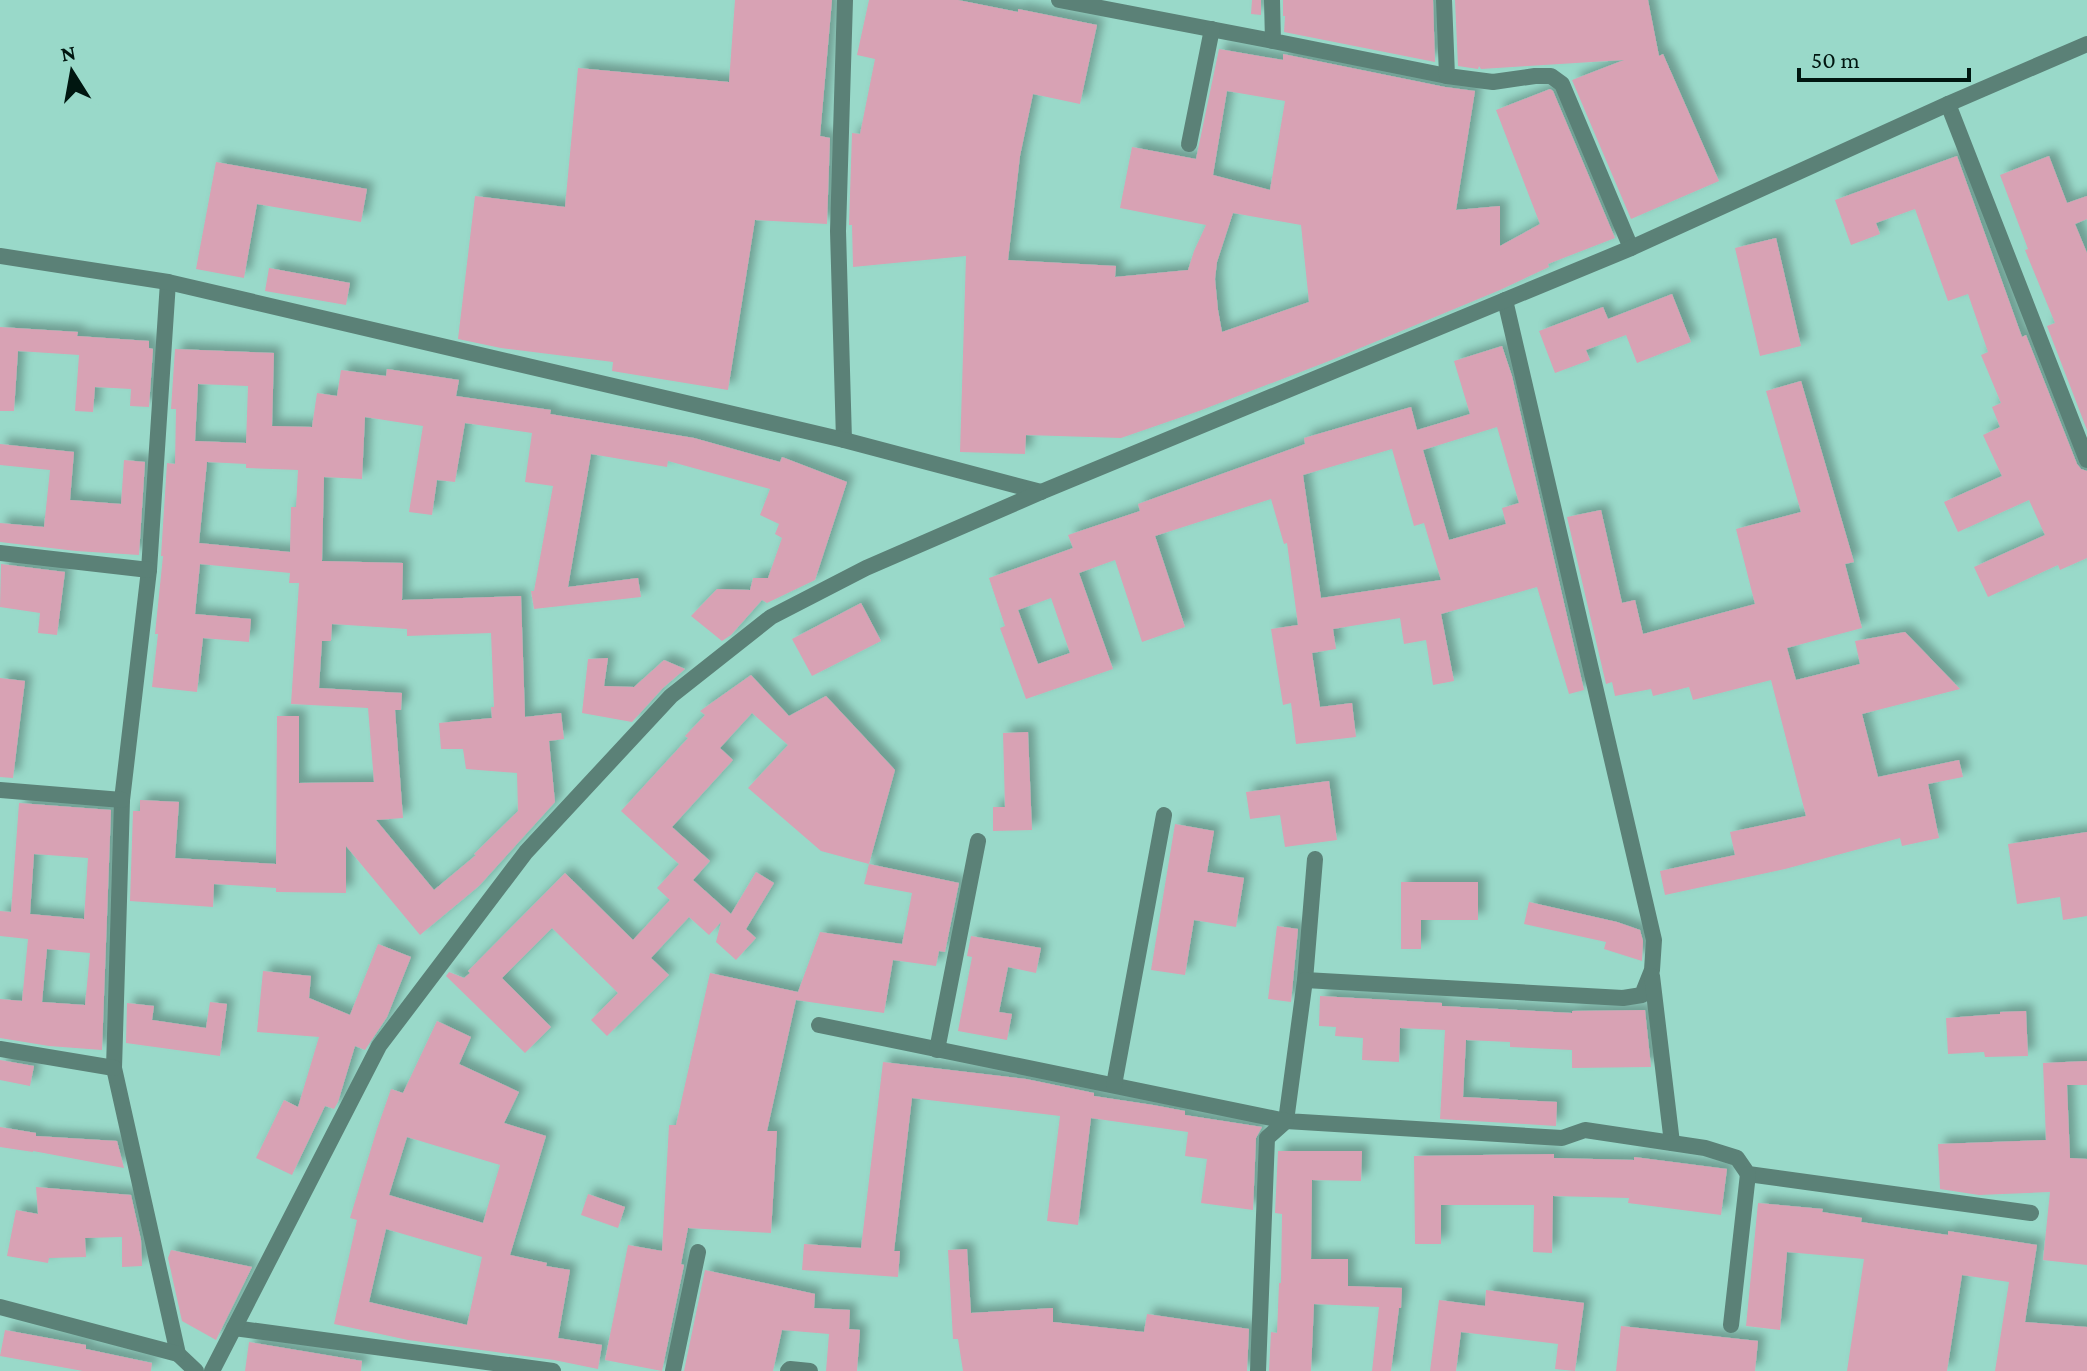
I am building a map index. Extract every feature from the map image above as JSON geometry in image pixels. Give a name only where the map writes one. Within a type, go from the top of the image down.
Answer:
[{"type":"street","points":[[844,440],[838,231],[845,0]]},
{"type":"street","points":[[1059,0],[1447,76],[1493,82],[1551,76],[1562,84],[1631,248]]},
{"type":"street","points":[[1272,0],[1273,41]]},
{"type":"street","points":[[1444,0],[1447,76]]},
{"type":"street","points":[[1189,144],[1212,29]]},
{"type":"street","points":[[212,1371],[379,1046],[526,852],[671,696],[771,617],[866,568],[1041,492],[1631,248],[2087,44]]},
{"type":"street","points":[[1948,104],[2087,460]]},
{"type":"street","points":[[0,256],[168,282],[844,440],[1041,492]]},
{"type":"street","points":[[168,282],[149,570],[122,800],[114,1068],[178,1354]]},
{"type":"street","points":[[1505,300],[1654,940],[1652,970],[1672,1143]]},
{"type":"street","points":[[0,553],[149,570]]},
{"type":"street","points":[[0,790],[122,800]]},
{"type":"street","points":[[1114,1085],[1164,815]]},
{"type":"street","points":[[937,1050],[978,841]]},
{"type":"street","points":[[1258,1371],[1267,1138],[1286,1121],[1305,980],[1315,859]]},
{"type":"street","points":[[1305,980],[1623,998],[1642,995],[1652,970]]},
{"type":"street","points":[[819,1025],[1286,1121],[1562,1138],[1585,1130],[1705,1148],[1737,1158],[1748,1174],[1731,1325]]},
{"type":"street","points":[[0,1049],[114,1068]]},
{"type":"street","points":[[1748,1174],[2031,1213]]},
{"type":"street","points":[[673,1371],[698,1252]]},
{"type":"street","points":[[0,1307],[178,1354],[196,1371]]},
{"type":"street","points":[[234,1328],[553,1371]]},
{"type":"street","points":[[788,1371],[810,1371]]},
{"type":"building","points":[[735,0],[832,0],[820,136],[830,138],[827,224],[755,220],[728,390],[612,371],[613,362],[501,348],[458,339],[475,196],[565,207],[578,68],[729,82]]},
{"type":"building","points":[[869,0],[958,0],[1097,25],[1080,104],[1033,94],[1020,156],[1008,260],[1116,266],[1115,277],[1188,270],[1206,225],[1120,208],[1132,147],[1196,159],[1219,49],[1283,60],[1283,54],[1475,91],[1456,210],[1500,206],[1500,246],[1540,224],[1496,110],[1550,89],[1615,238],[1548,264],[1549,267],[1500,290],[1329,361],[1121,438],[1026,435],[1025,454],[960,452],[966,256],[853,267],[852,225],[849,225],[852,133],[860,134],[875,59],[857,55]],"holes":[[[1227,91],[1285,101],[1270,190],[1213,175]],[[1233,213],[1301,225],[1309,302],[1222,332],[1215,279],[1217,262]]]},
{"type":"building","points":[[1252,0],[1261,0],[1261,15],[1251,14]]},
{"type":"building","points":[[1283,0],[1433,0],[1435,62],[1284,32]]},
{"type":"building","points":[[1455,0],[1648,0],[1659,56],[1663,54],[1719,181],[1631,219],[1572,80],[1624,60],[1481,69],[1479,66],[1478,69],[1458,66]]},
{"type":"building","points":[[1957,156],[2022,337],[2026,335],[2077,464],[2087,471],[2087,558],[2060,570],[2058,565],[1988,597],[1974,567],[2045,535],[2029,500],[1958,532],[1944,502],[2002,476],[1983,435],[2000,427],[1992,407],[2001,403],[1981,355],[1988,352],[1968,294],[1948,301],[1915,209],[1876,223],[1880,234],[1851,245],[1835,200]]},
{"type":"building","points":[[2049,156],[2067,203],[2087,196],[2087,219],[2075,224],[2087,253],[2087,430],[2047,326],[2055,323],[2025,250],[2028,249],[2000,175]]},
{"type":"building","points":[[216,162],[367,189],[361,222],[257,204],[244,278],[196,269]]},
{"type":"building","points":[[1776,238],[1801,346],[1760,356],[1735,248]]},
{"type":"building","points":[[269,268],[350,283],[346,305],[265,291]]},
{"type":"building","points":[[1672,294],[1691,342],[1637,363],[1626,335],[1586,350],[1590,360],[1555,373],[1539,331],[1603,307],[1608,319]]},
{"type":"building","points":[[0,327],[149,341],[149,348],[153,349],[149,407],[130,406],[131,389],[95,387],[93,412],[75,411],[79,355],[18,351],[14,411],[0,411]]},
{"type":"building","points":[[1502,346],[1512,376],[1584,690],[1569,694],[1537,587],[1441,614],[1454,681],[1433,685],[1426,640],[1404,644],[1400,618],[1333,629],[1336,649],[1312,653],[1320,707],[1352,703],[1356,737],[1296,744],[1291,703],[1283,705],[1271,629],[1298,625],[1287,543],[1284,544],[1271,499],[1155,536],[1185,627],[1142,642],[1115,560],[1079,573],[1113,669],[1026,699],[1000,628],[1005,626],[989,578],[1073,548],[1068,535],[1140,511],[1138,504],[1305,444],[1304,438],[1411,407],[1417,430],[1470,414],[1454,361]],"holes":[[[1497,427],[1519,503],[1502,508],[1506,524],[1449,540],[1423,450]],[[1392,449],[1414,526],[1424,523],[1441,580],[1321,598],[1303,475]],[[1051,598],[1070,653],[1038,664],[1018,610]]]},
{"type":"building","points":[[175,349],[274,353],[272,426],[312,427],[317,393],[337,396],[341,370],[386,376],[387,369],[459,380],[456,396],[551,410],[550,414],[694,438],[780,462],[782,457],[847,482],[815,580],[767,603],[762,600],[722,641],[691,616],[717,589],[750,590],[753,578],[768,578],[782,538],[775,534],[779,524],[760,515],[770,489],[668,461],[667,467],[591,454],[568,587],[638,578],[641,597],[534,609],[531,591],[534,591],[553,486],[525,482],[532,433],[465,423],[455,482],[437,480],[432,515],[409,512],[423,426],[365,417],[362,479],[324,477],[322,561],[403,563],[402,600],[521,596],[525,717],[561,713],[564,739],[549,741],[555,802],[479,886],[420,935],[346,846],[346,893],[276,892],[276,888],[214,884],[213,907],[130,901],[133,811],[140,811],[140,800],[179,802],[175,858],[276,864],[277,716],[299,716],[299,783],[374,782],[368,708],[291,704],[299,583],[289,583],[290,573],[200,564],[195,614],[251,619],[249,642],[203,638],[197,692],[152,687],[158,634],[155,634],[163,556],[167,463],[175,464],[176,409],[171,409]],"holes":[[[198,384],[248,386],[246,443],[195,441]],[[207,462],[246,464],[246,468],[298,470],[296,507],[291,507],[290,552],[199,543]],[[332,624],[407,629],[407,636],[491,633],[492,718],[439,723],[441,749],[463,749],[466,769],[517,773],[518,811],[476,855],[434,890],[376,820],[403,818],[395,710],[401,710],[402,693],[319,688],[322,641],[331,641]]]},
{"type":"building","points":[[1801,381],[1854,562],[1845,564],[1862,628],[1787,648],[1796,680],[1860,664],[1855,641],[1905,632],[1960,689],[1862,714],[1878,777],[1959,760],[1963,777],[1928,784],[1939,838],[1902,846],[1900,838],[1785,869],[1665,895],[1660,871],[1735,855],[1730,832],[1806,816],[1771,680],[1693,700],[1689,687],[1653,696],[1651,689],[1615,696],[1612,682],[1606,684],[1567,517],[1601,510],[1622,603],[1635,600],[1643,634],[1755,604],[1736,529],[1801,512],[1766,391]]},
{"type":"building","points":[[0,444],[74,452],[70,500],[121,504],[124,460],[145,462],[139,555],[0,542],[0,523],[44,527],[50,470],[0,465]]},
{"type":"building","points":[[1,564],[65,572],[57,635],[38,633],[40,613],[0,607]]},
{"type":"building","points":[[861,603],[881,641],[812,676],[792,639]]},
{"type":"building","points":[[608,658],[604,686],[634,687],[664,660],[685,669],[632,722],[582,713],[588,659]]},
{"type":"building","points":[[751,675],[789,716],[826,696],[895,770],[869,864],[821,851],[748,788],[788,745],[752,713],[720,748],[733,760],[672,827],[710,861],[693,880],[731,914],[756,872],[774,883],[746,929],[756,938],[736,960],[716,942],[721,922],[709,935],[689,917],[651,958],[669,975],[607,1036],[591,1020],[618,993],[552,928],[502,978],[551,1027],[525,1053],[446,976],[449,972],[464,978],[470,973],[468,971],[565,873],[633,940],[670,900],[657,888],[679,864],[621,811],[688,738],[685,736],[705,715],[700,711]]},
{"type":"building","points":[[0,678],[25,681],[13,778],[0,777]]},
{"type":"building","points":[[1028,732],[1032,830],[993,831],[993,807],[1005,807],[1003,733]]},
{"type":"building","points":[[1329,781],[1337,840],[1285,847],[1280,815],[1250,819],[1246,792]]},
{"type":"building","points":[[19,803],[111,810],[102,1050],[0,1038],[0,999],[22,1001],[28,939],[0,936],[0,911],[11,912]],"holes":[[[34,854],[88,858],[84,919],[30,914]],[[47,949],[90,953],[85,1005],[42,1002]]]},
{"type":"building","points":[[1175,824],[1214,831],[1207,872],[1244,878],[1236,927],[1194,920],[1185,975],[1151,970]]},
{"type":"building","points":[[2087,832],[2087,916],[2063,920],[2060,897],[2017,904],[2008,844]]},
{"type":"building","points":[[869,864],[959,883],[945,952],[939,951],[936,966],[893,960],[884,1013],[796,1000],[767,1131],[777,1131],[771,1233],[688,1228],[681,1264],[684,1265],[662,1371],[605,1360],[628,1245],[662,1251],[669,1125],[676,1125],[710,973],[798,992],[820,932],[902,944],[912,893],[864,884]]},
{"type":"building","points":[[1401,882],[1478,882],[1478,920],[1421,920],[1421,949],[1401,949]]},
{"type":"building","points":[[1529,902],[1640,930],[1642,961],[1604,949],[1606,942],[1524,924]]},
{"type":"building","points":[[1277,926],[1298,929],[1291,1002],[1268,999]]},
{"type":"building","points":[[971,936],[1041,948],[1036,973],[1008,967],[999,1012],[1012,1014],[1007,1040],[958,1031],[972,957],[967,956]]},
{"type":"building","points":[[378,944],[411,957],[387,1017],[365,1050],[355,1046],[338,1102],[334,1109],[325,1106],[292,1175],[256,1158],[284,1100],[298,1107],[319,1037],[257,1032],[263,971],[311,976],[309,998],[350,1015]]},
{"type":"building","points":[[1320,996],[1572,1013],[1645,1010],[1651,1067],[1572,1068],[1572,1050],[1510,1047],[1510,1042],[1466,1040],[1463,1097],[1557,1102],[1556,1126],[1440,1119],[1445,1030],[1400,1028],[1399,1062],[1362,1060],[1363,1038],[1335,1036],[1336,1027],[1319,1026]]},
{"type":"building","points":[[210,1002],[227,1004],[220,1056],[126,1043],[127,1003],[154,1006],[152,1020],[206,1028]]},
{"type":"building","points":[[2026,1011],[2028,1056],[1985,1057],[1984,1052],[1948,1054],[1946,1018]]},
{"type":"building","points":[[437,1021],[471,1037],[459,1064],[519,1092],[504,1123],[546,1136],[510,1255],[570,1270],[558,1338],[602,1345],[598,1369],[408,1340],[334,1324],[357,1220],[350,1218],[391,1089],[403,1093]],"holes":[[[407,1137],[500,1165],[483,1223],[389,1195]],[[386,1229],[482,1257],[467,1325],[369,1302]]]},
{"type":"building","points":[[0,1060],[34,1066],[30,1086],[0,1080]]},
{"type":"building","points":[[2087,1061],[2087,1085],[2067,1085],[2070,1158],[2087,1159],[2087,1265],[2043,1260],[2050,1192],[1979,1195],[1940,1189],[1938,1144],[2046,1140],[2043,1063]]},
{"type":"building","points":[[883,1062],[1026,1079],[1094,1093],[1094,1096],[1185,1111],[1185,1115],[1262,1127],[1256,1138],[1253,1210],[1201,1203],[1207,1159],[1185,1156],[1188,1132],[1091,1118],[1078,1225],[1047,1221],[1060,1116],[912,1098],[894,1251],[900,1251],[898,1277],[802,1270],[804,1244],[861,1248]]},
{"type":"building","points":[[0,1127],[36,1133],[36,1136],[117,1141],[124,1168],[0,1147]]},
{"type":"building","points":[[1278,1151],[1362,1151],[1361,1181],[1312,1180],[1311,1259],[1348,1259],[1348,1286],[1402,1288],[1391,1371],[1372,1371],[1379,1307],[1314,1304],[1311,1371],[1269,1371],[1271,1332],[1277,1333],[1281,1283],[1282,1214],[1275,1213]]},
{"type":"building","points":[[1554,1154],[1554,1158],[1634,1160],[1634,1157],[1727,1169],[1721,1215],[1628,1203],[1629,1198],[1553,1196],[1552,1253],[1533,1252],[1534,1205],[1441,1205],[1441,1244],[1415,1244],[1414,1156]]},
{"type":"building","points":[[36,1187],[131,1195],[141,1240],[142,1266],[122,1267],[122,1237],[85,1238],[86,1257],[49,1258],[48,1263],[7,1256],[16,1210],[38,1214]]},
{"type":"building","points":[[588,1194],[625,1207],[618,1228],[581,1215]]},
{"type":"building","points":[[1758,1203],[1823,1209],[1822,1212],[1862,1218],[1861,1222],[2037,1245],[2025,1322],[2087,1327],[2087,1371],[1995,1371],[2009,1282],[1962,1275],[1947,1371],[1847,1371],[1864,1259],[1787,1252],[1780,1330],[1746,1326]]},
{"type":"building","points":[[967,1249],[971,1313],[1053,1308],[1053,1322],[1144,1332],[1147,1314],[1249,1329],[1247,1371],[963,1371],[958,1339],[953,1339],[948,1250]]},
{"type":"building","points":[[171,1250],[252,1267],[216,1340],[182,1321],[168,1258]]},
{"type":"building","points":[[705,1270],[815,1294],[814,1308],[850,1310],[849,1329],[860,1330],[857,1371],[826,1371],[829,1334],[782,1330],[773,1371],[684,1371]]},
{"type":"building","points":[[1486,1290],[1584,1303],[1575,1371],[1555,1369],[1558,1344],[1461,1332],[1456,1371],[1430,1371],[1439,1300],[1485,1306]]},
{"type":"building","points":[[1621,1326],[1758,1341],[1755,1371],[1616,1371]]},
{"type":"building","points":[[5,1330],[86,1345],[86,1349],[152,1363],[151,1371],[83,1371],[0,1356]]},
{"type":"building","points":[[249,1342],[362,1361],[361,1371],[245,1371]]}]
